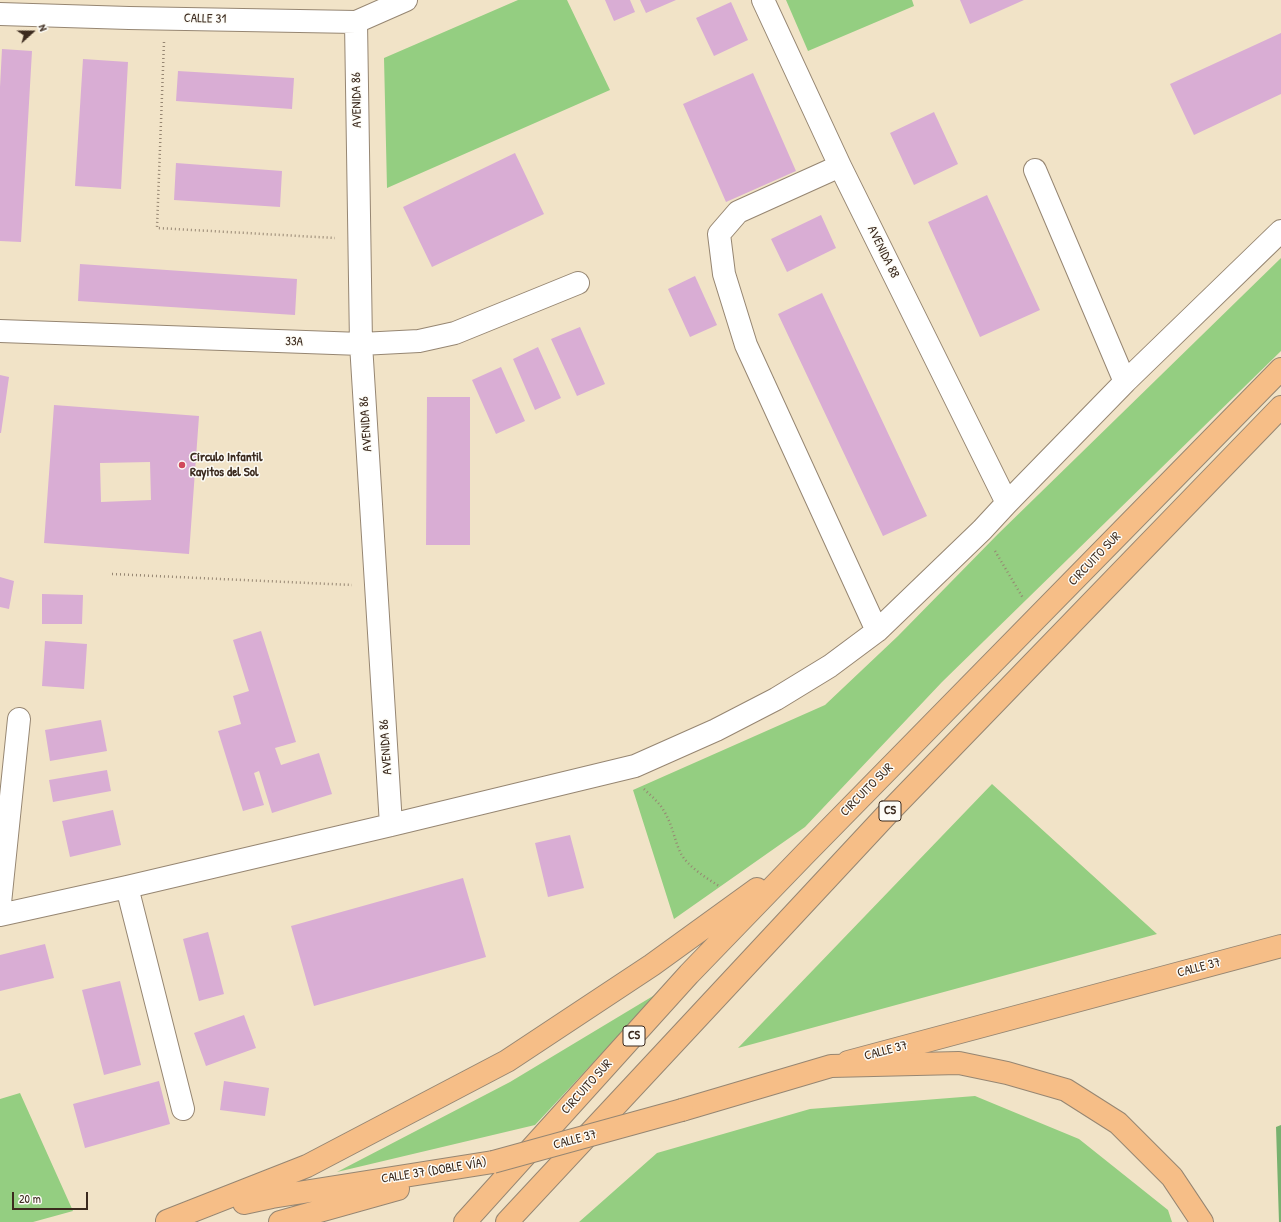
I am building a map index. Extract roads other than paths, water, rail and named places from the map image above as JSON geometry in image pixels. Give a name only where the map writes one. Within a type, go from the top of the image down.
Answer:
[{"type":"main road","name":"CIRCUITO SUR","points":[[465,1222],[689,974],[1281,369]]},
{"type":"main road","name":"CS","points":[[507,1222],[890,811],[1281,407]]},
{"type":"main road","points":[[165,1222],[307,1166],[507,1061],[652,965],[806,853]]},
{"type":"main road","name":"CALLE 37","points":[[493,1162],[682,1110],[831,1066],[1281,946]]},
{"type":"main road","points":[[831,1066],[959,1063],[1008,1074],[1066,1090],[1118,1123],[1172,1177],[1202,1222]]},
{"type":"main road","name":"CALLE 37 (DOBLE VÍA)","points":[[165,1222],[272,1197],[493,1162]]},
{"type":"main road","name":"CALLE 37 (DOBLE VÍA)","points":[[280,1222],[493,1162]]},
{"type":"street","name":"CALLE 31","points":[[0,14],[133,9],[165,19],[356,22],[406,0]]},
{"type":"street","name":"AVENIDA 88","points":[[763,0],[840,166],[1006,503]]},
{"type":"street","name":"AVENIDA 86","points":[[356,22],[361,344],[391,825]]},
{"type":"street","points":[[840,166],[738,212],[718,234],[724,274],[746,345],[877,631]]},
{"type":"street","points":[[1035,170],[1126,382]]},
{"type":"street","points":[[0,915],[127,887],[635,766],[716,730],[776,699],[830,666],[877,631],[982,530],[1006,503],[1126,382],[1281,231]]},
{"type":"street","name":"33A","points":[[0,331],[361,344],[419,341],[455,333],[578,283]]},
{"type":"street","points":[[0,903],[19,719]]},
{"type":"street","points":[[127,887],[183,1109]]},
{"type":"place","name":"Círculo Infantil Rayitos del Sol","points":[[182,465]]}]
